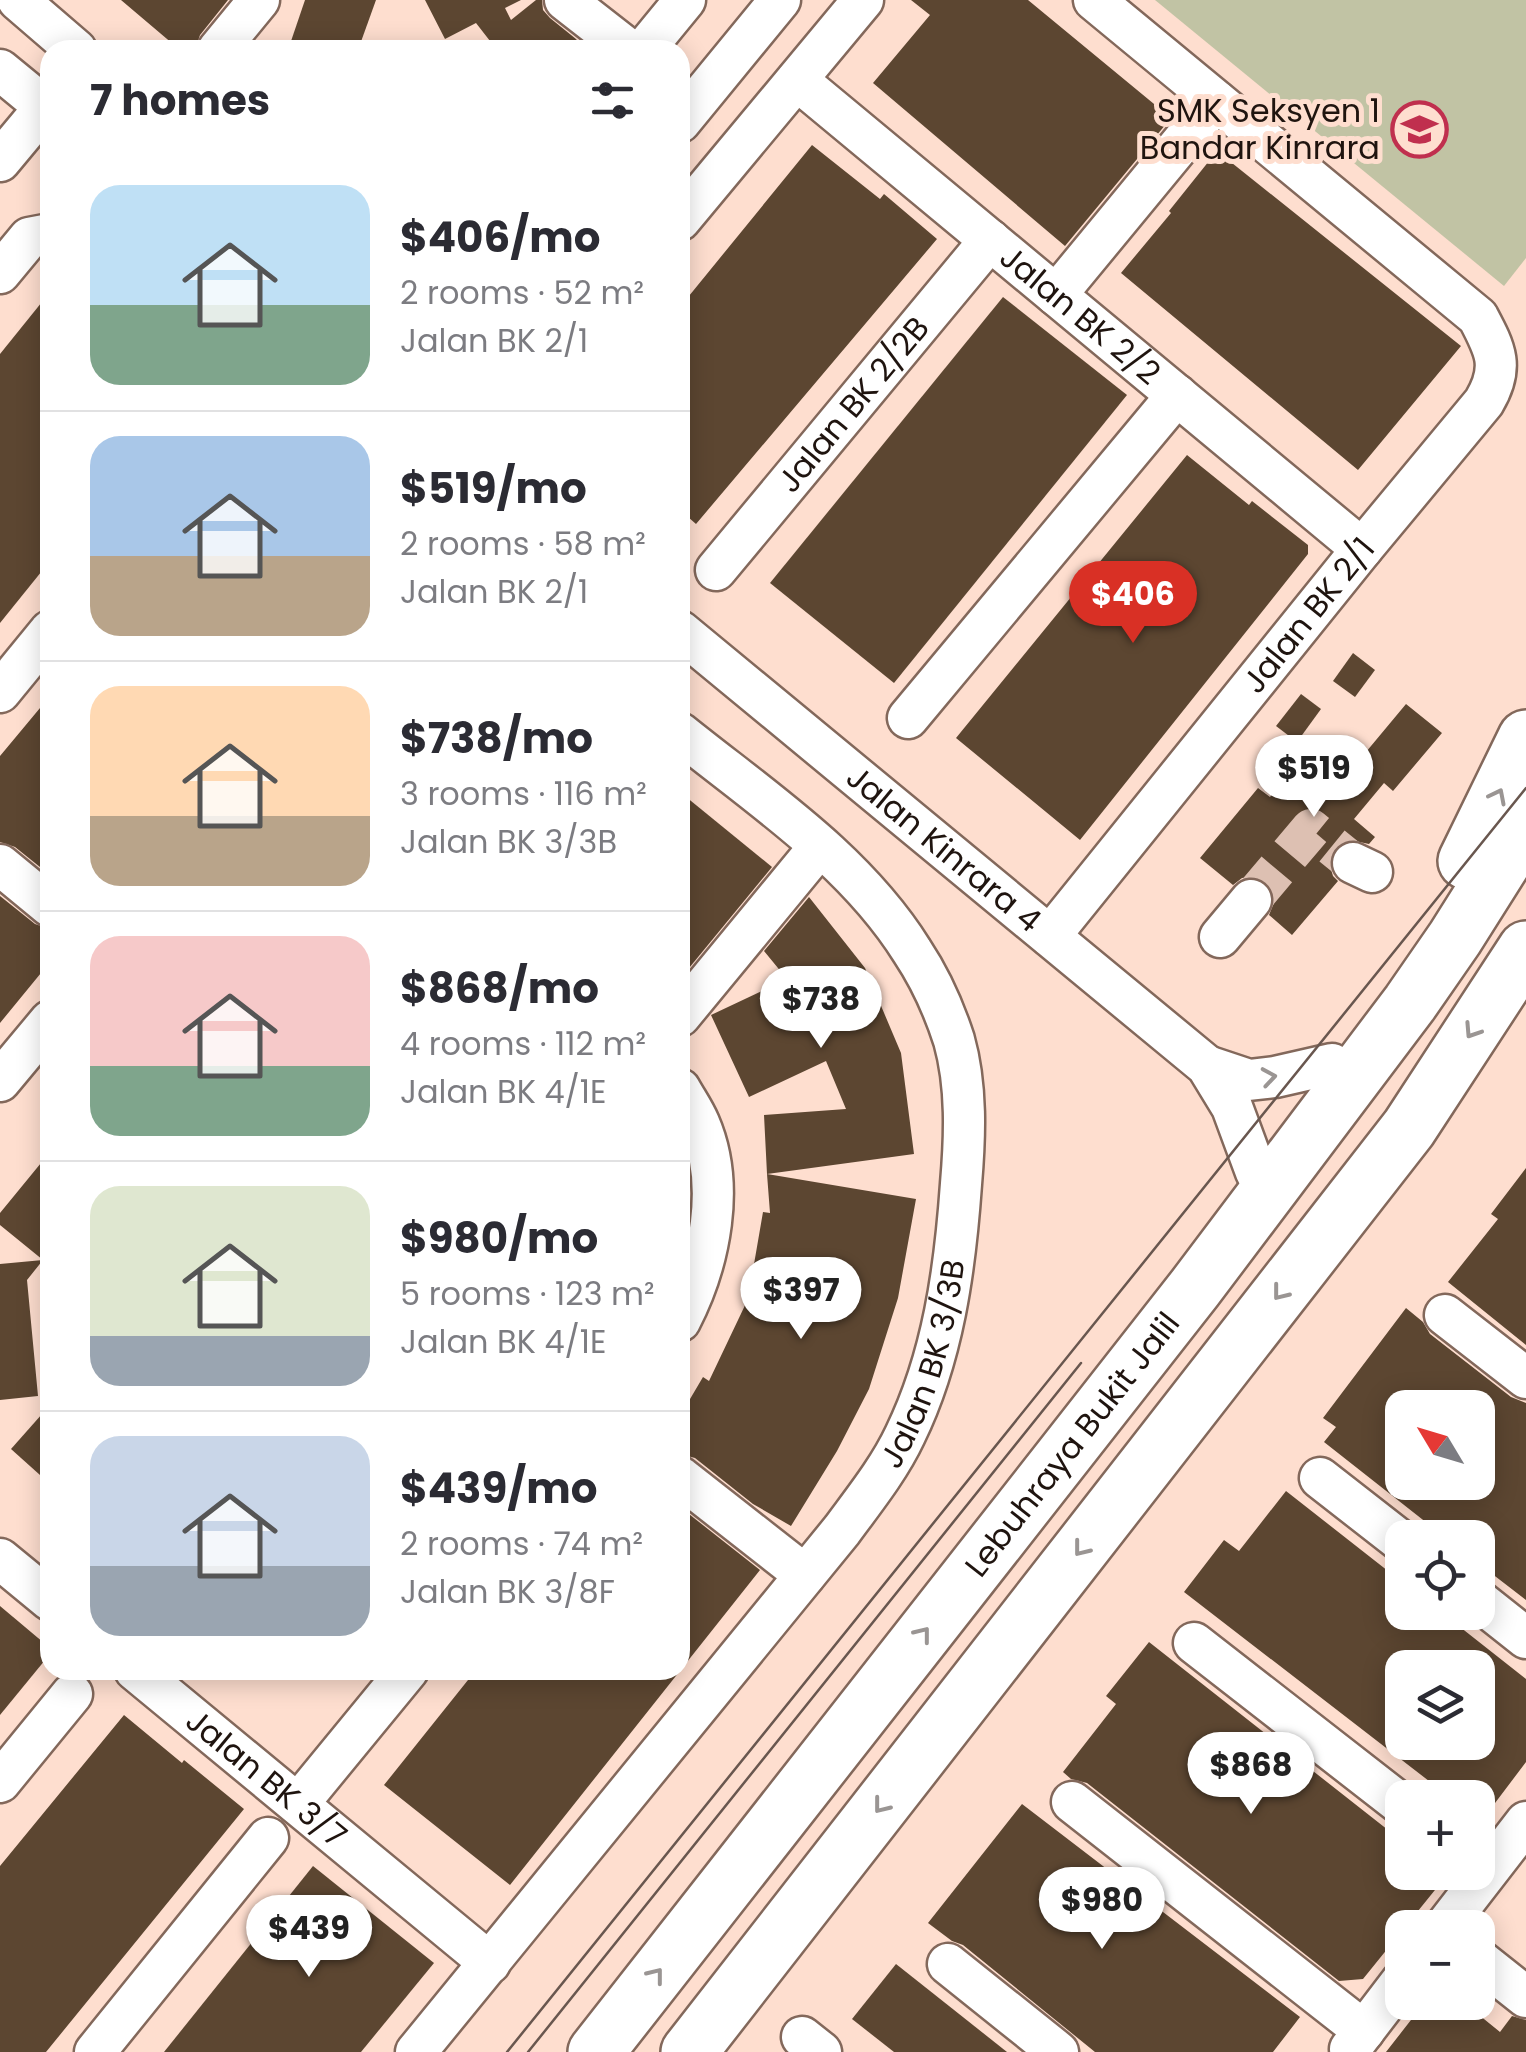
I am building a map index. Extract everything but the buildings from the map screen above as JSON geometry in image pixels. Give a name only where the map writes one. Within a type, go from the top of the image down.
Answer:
[{"type":"highway","points":[[1136,1363],[1156,1311],[1452,888],[1526,738]]},
{"type":"highway","name":"Lebuhraya Bukit Jalil","points":[[596,2052],[1196,1288],[1410,1003],[1455,938],[1526,820]]},
{"type":"highway","points":[[1196,1288],[1272,1228],[1446,1005],[1526,881]]},
{"type":"highway","points":[[690,2052],[1408,1128],[1526,949]]},
{"type":"street","points":[[18,0],[64,40]]},
{"type":"street","points":[[226,40],[259,0]]},
{"type":"street","points":[[565,0],[616,40]]},
{"type":"street","points":[[652,40],[685,0]]},
{"type":"street","points":[[690,99],[780,0]]},
{"type":"street","points":[[690,208],[863,0]]},
{"type":"street","points":[[1056,295],[1216,101],[1094,0]]},
{"type":"street","points":[[0,70],[40,103]]},
{"type":"street","name":"Jalan BK 2/2","points":[[797,80],[1362,550]]},
{"type":"street","name":"Jalan BK 2/1","points":[[1050,936],[1494,386],[1496,351],[1478,317],[1216,101]]},
{"type":"street","points":[[0,161],[40,118]]},
{"type":"street","points":[[0,273],[28,238],[40,236]]},
{"type":"street","name":"Jalan BK 2/2B","points":[[716,570],[990,240]]},
{"type":"street","points":[[908,718],[1177,396]]},
{"type":"street","name":"Jalan Kinrara 4","points":[[690,639],[1207,1066],[1232,1107],[1256,1172]]},
{"type":"street","points":[[0,692],[40,643]]},
{"type":"street","name":"Jalan BK 3/3B","points":[[416,2052],[842,1530],[905,1436],[943,1325],[953,1275],[963,1154],[963,1096],[954,1042],[935,990],[882,909],[847,870],[690,741]]},
{"type":"street","points":[[690,1004],[820,846]]},
{"type":"street","points":[[0,865],[40,898]]},
{"type":"street","points":[[1220,937],[1251,900]]},
{"type":"street","points":[[0,1082],[40,1032]]},
{"type":"street","name":"Jalan Kinrara 4","points":[[1207,1066],[1249,1080],[1332,1064]]},
{"type":"street","points":[[690,1108],[700,1126],[711,1169],[713,1217],[690,1294]]},
{"type":"street","points":[[1445,1315],[1526,1378]]},
{"type":"street","points":[[1320,1478],[1385,1529]]},
{"type":"street","points":[[690,1485],[805,1576]]},
{"type":"street","points":[[0,1559],[40,1592]]},
{"type":"street","points":[[1495,1613],[1526,1638]]},
{"type":"street","points":[[1194,1642],[1385,1792]]},
{"type":"street","name":"Jalan BK 3/7","points":[[147,1680],[490,1963]]},
{"type":"street","points":[[298,1804],[400,1680]]},
{"type":"street","points":[[0,1782],[72,1694]]},
{"type":"street","points":[[1072,1802],[1356,2041],[1385,2003]]},
{"type":"street","points":[[1495,1854],[1526,1822]]},
{"type":"street","points":[[95,2052],[268,1838]]},
{"type":"street","points":[[948,1964],[1058,2052]]},
{"type":"street","points":[[1495,1972],[1526,1997]]},
{"type":"green space","name":"SMK Seksyen 1 Bandar Kinrara","points":[[1155,0],[1526,0],[1526,258],[1504,286]]},
{"type":"tunnel","points":[[1251,900],[1311,829],[1353,863]]},
{"type":"tram line","points":[[507,2052],[1526,788]]},
{"type":"tram line","points":[[528,2052],[1081,1363]]},
{"type":"place","name":"SMK Seksyen 1 Bandar Kinrara","points":[[1419,129]]}]
